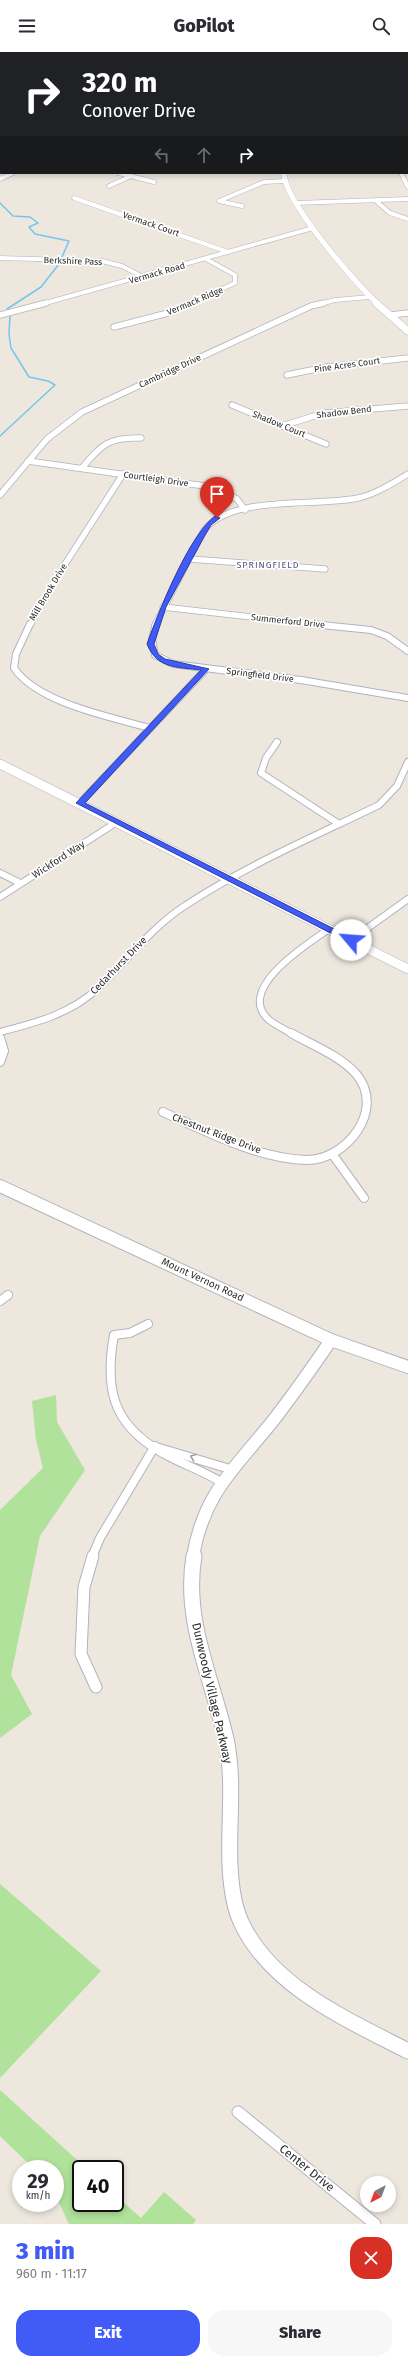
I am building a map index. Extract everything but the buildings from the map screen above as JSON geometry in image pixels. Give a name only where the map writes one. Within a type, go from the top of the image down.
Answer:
[{"type":"street","points":[[0,179],[11,174]]},
{"type":"street","points":[[123,174],[154,182]]},
{"type":"street","points":[[284,174],[284,181],[312,228],[370,297],[408,331]]},
{"type":"street","points":[[402,174],[408,187]]},
{"type":"street","points":[[109,186],[131,176]]},
{"type":"street","points":[[242,206],[218,201],[264,182],[284,181]]},
{"type":"street","name":"Vermack Court","points":[[74,198],[228,252]]},
{"type":"street","points":[[297,205],[408,198]]},
{"type":"street","points":[[376,201],[390,213],[408,219]]},
{"type":"street","name":"Vermack Road","points":[[0,314],[143,277],[312,228]]},
{"type":"street","name":"Berkshire Pass","points":[[0,258],[102,261],[122,266],[143,277]]},
{"type":"street","name":"Vermack Ridge","points":[[114,327],[168,313],[235,283],[235,276],[206,259]]},
{"type":"street","name":"Cambridge Drive","points":[[0,495],[41,444],[67,421],[82,412],[311,306],[335,300],[370,297]]},
{"type":"street","points":[[391,315],[408,313]]},
{"type":"street","name":"Pine Acres Court","points":[[287,375],[341,365],[408,358]]},
{"type":"street","name":"Shadow Court","points":[[232,405],[326,444]]},
{"type":"street","name":"Shadow Bend","points":[[282,426],[324,413],[408,406]]},
{"type":"street","points":[[82,468],[105,442],[120,437],[141,438]]},
{"type":"street","name":"Courtleigh Drive","points":[[28,461],[216,488],[238,499],[245,510]]},
{"type":"street","name":"Mill Brook Drive","points":[[123,474],[34,614],[14,658],[14,668],[20,678],[64,700],[100,715],[150,728]]},
{"type":"street","name":"Springfield Drive","points":[[408,474],[360,498],[337,502],[294,504],[245,510],[229,513],[209,524],[163,607],[152,637],[151,644],[155,655],[173,664],[301,680],[408,698]]},
{"type":"street","points":[[190,559],[325,569]]},
{"type":"street","name":"Summerford Drive","points":[[163,607],[371,630],[387,636],[408,651]]},
{"type":"street","points":[[80,803],[206,669]]},
{"type":"street","points":[[277,742],[266,758],[261,773],[339,824]]},
{"type":"street","points":[[227,878],[380,806],[397,790],[408,762]]},
{"type":"street","points":[[0,764],[408,969]]},
{"type":"street","name":"Wickford Way","points":[[0,897],[117,822]]},
{"type":"street","points":[[0,873],[20,883]]},
{"type":"street","name":"Cedarhurst Drive","points":[[0,1032],[46,1020],[82,1002],[98,989],[159,924],[227,878]]},
{"type":"street","points":[[351,940],[408,899]]},
{"type":"street","name":"Chestnut Ridge Drive","points":[[163,1112],[236,1142],[301,1160],[321,1159],[333,1155],[345,1147],[361,1123],[366,1107],[366,1094],[362,1082],[355,1074],[339,1062],[268,1019],[262,1009],[260,998],[264,987],[274,973],[292,956],[329,929]]},
{"type":"street","points":[[0,1038],[4,1051],[0,1062]]},
{"type":"street","points":[[333,1155],[364,1198]]},
{"type":"street","name":"Mount Vernon Road","points":[[0,1186],[331,1340],[408,1367]]},
{"type":"street","points":[[0,1301],[8,1295]]},
{"type":"street","points":[[148,1324],[130,1333],[114,1335],[110,1354],[112,1385],[118,1410],[130,1428],[165,1454],[208,1473],[221,1482]]},
{"type":"street","name":"Dunwoody Village Parkway","points":[[331,1340],[282,1410],[230,1469],[221,1482],[209,1504],[196,1541],[191,1572],[191,1589],[195,1625],[221,1722],[232,1784],[228,1868],[235,1908],[249,1938],[280,1972],[334,2010],[408,2051]]},
{"type":"street","points":[[155,1446],[230,1469]]},
{"type":"street","points":[[96,1687],[81,1654],[81,1626],[84,1587],[90,1562],[100,1538],[155,1446]]},
{"type":"street","name":"Center Drive","points":[[238,2112],[376,2224]]},
{"type":"green space","points":[[56,1395],[57,1422],[85,1470],[40,1536],[11,1675],[32,1714],[0,1738],[0,1510],[43,1468],[36,1440],[32,1401]]},
{"type":"green space","points":[[0,1884],[101,1971],[0,2078]]},
{"type":"green space","points":[[0,2090],[77,2160],[72,2160],[72,2212],[124,2212],[124,2203],[141,2218],[164,2192],[196,2220],[193,2224],[69,2224],[63,2212],[64,2160],[25,2160],[0,2136]]},
{"type":"waterway","points":[[0,203],[13,216],[30,217],[38,223],[29,227],[35,234],[69,241],[62,257]]},
{"type":"waterway","points":[[7,309],[41,287],[59,264]]},
{"type":"waterway","points":[[0,436],[55,385],[48,381],[29,377],[11,348],[9,334],[10,315]]},
{"type":"district","name":"SPRINGFIELD","points":[[268,565]]},
{"type":"route","points":[[217,518],[209,524],[200,537],[190,559],[163,607],[152,637],[151,644],[155,655],[163,660],[173,664],[206,669],[80,803],[351,940]]}]
